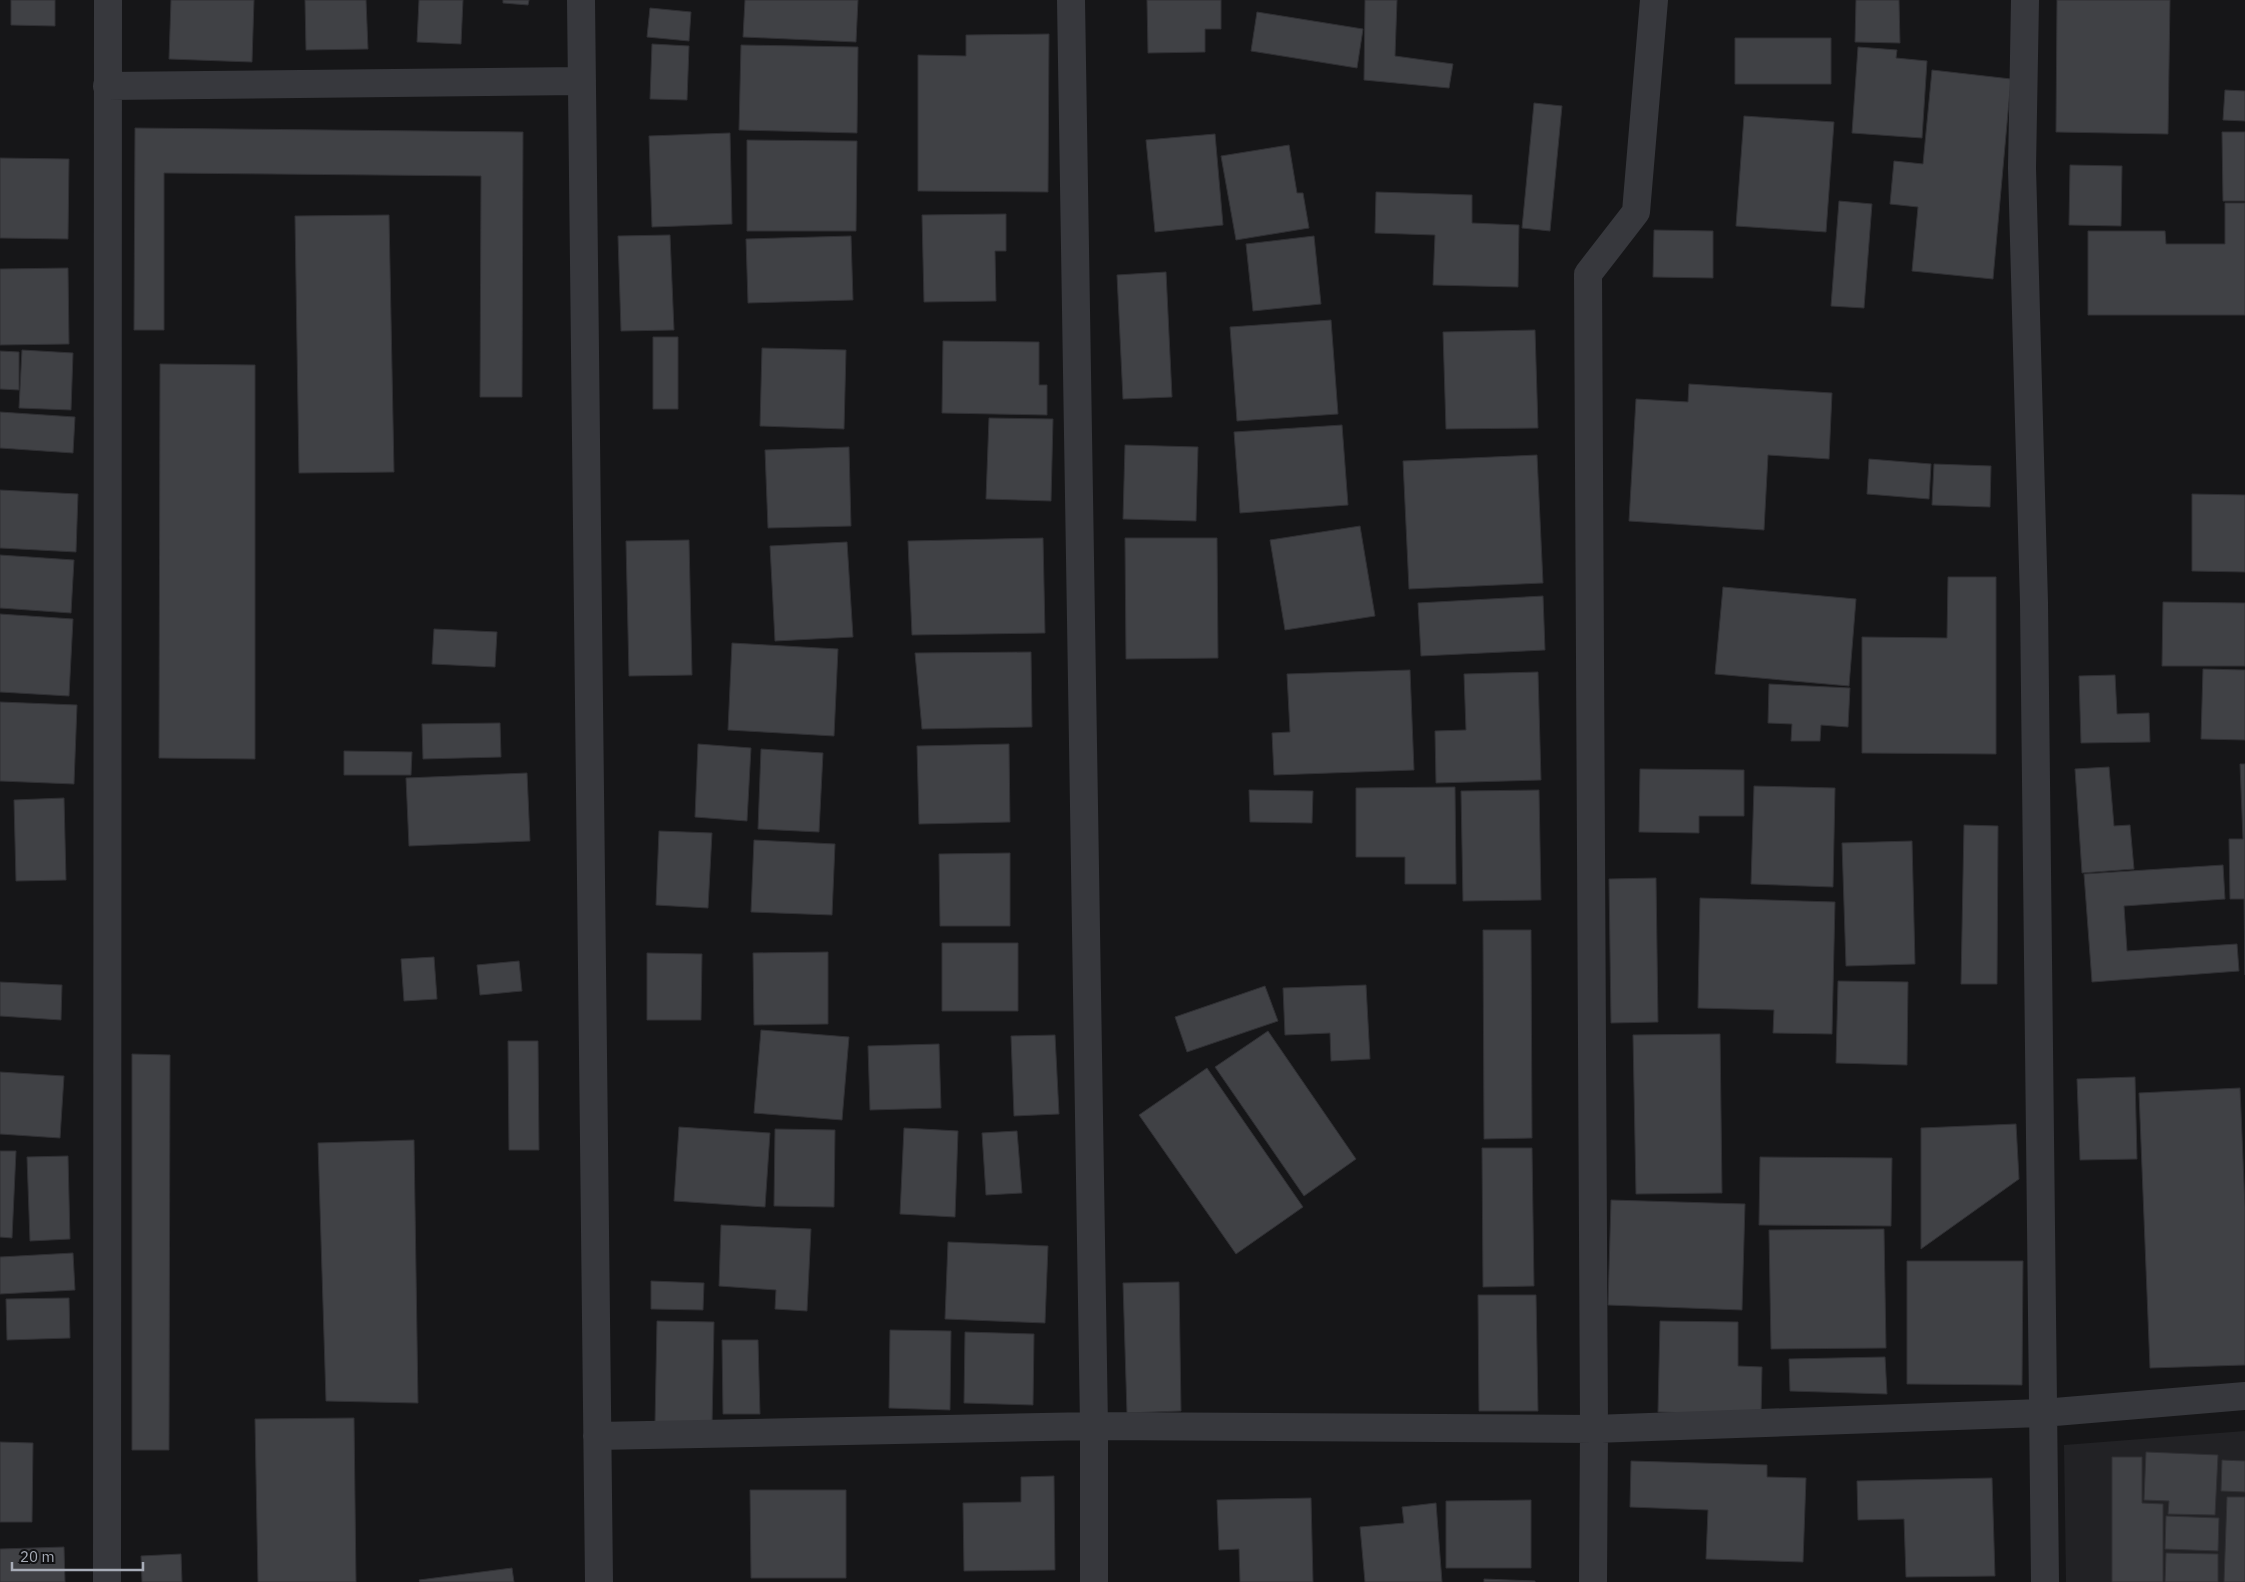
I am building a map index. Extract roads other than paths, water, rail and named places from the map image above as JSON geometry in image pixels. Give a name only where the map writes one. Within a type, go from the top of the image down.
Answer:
[{"type":"street","points":[[108,0],[108,1582]]},
{"type":"street","points":[[581,0],[599,1582]]},
{"type":"street","points":[[1071,0],[1094,1426],[1094,1582]]},
{"type":"street","points":[[1593,1582],[1594,1429],[1588,274],[1636,212],[1654,0]]},
{"type":"street","points":[[2025,0],[2022,168],[2034,603],[2044,1582]]},
{"type":"street","points":[[107,86],[582,81]]},
{"type":"street","points":[[597,1436],[1094,1426],[1594,1429],[2043,1413],[2245,1396]]}]
